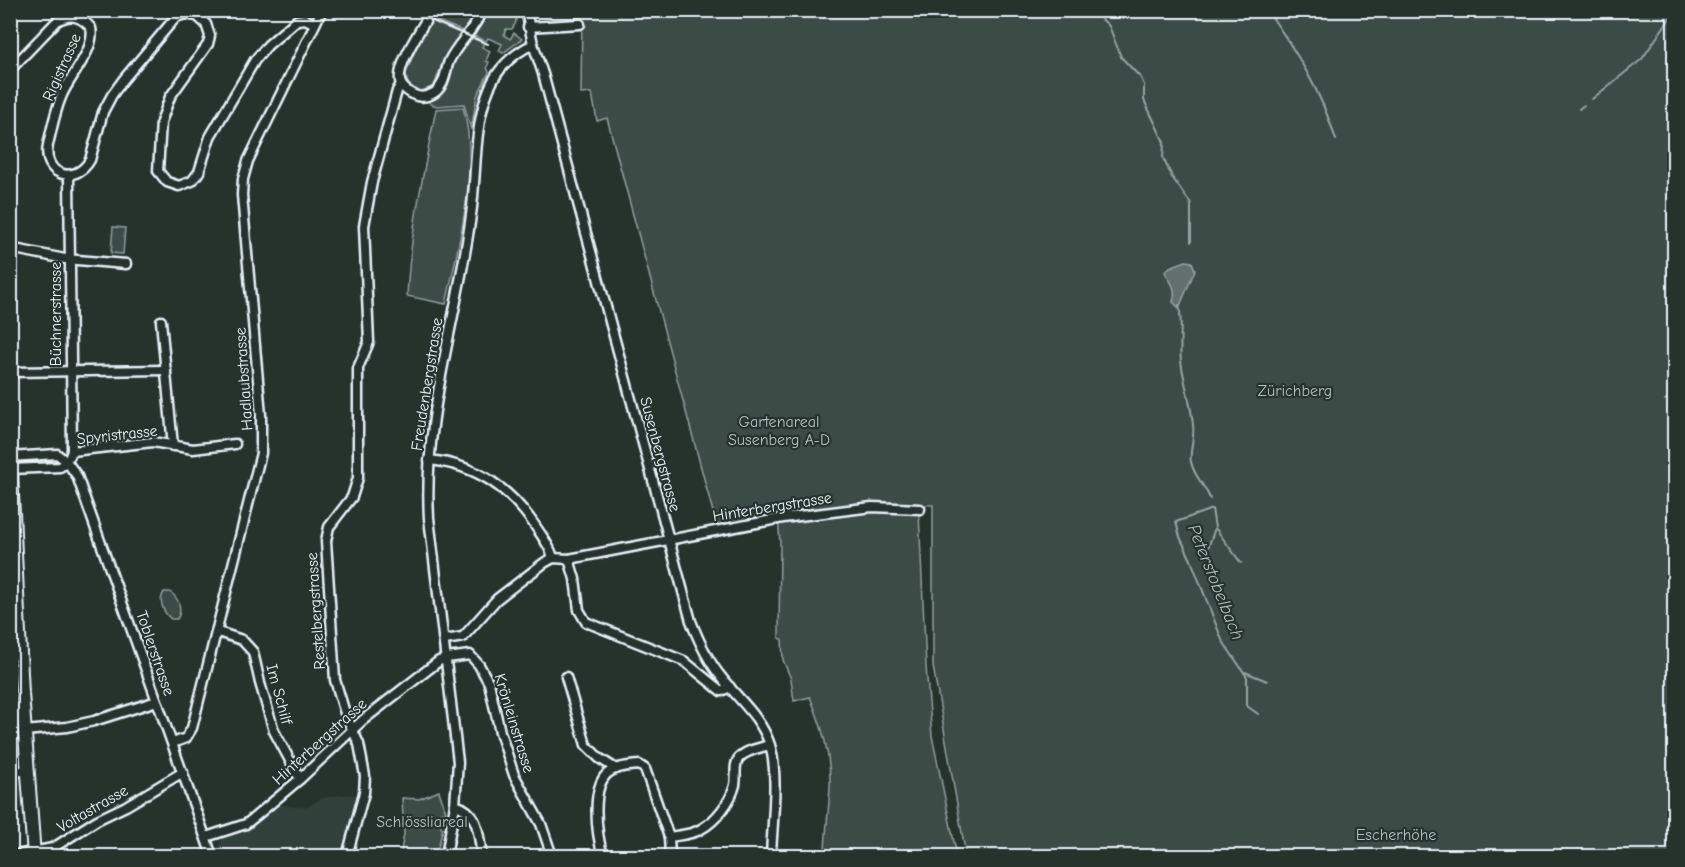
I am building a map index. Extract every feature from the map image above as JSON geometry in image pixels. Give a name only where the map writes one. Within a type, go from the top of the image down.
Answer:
[{"type":"street","name":"Hadlaubstrasse","points":[[173,743],[186,738],[192,728],[259,466],[262,441],[242,195],[243,179],[248,161],[322,10]]},
{"type":"street","name":"Restelbergstrasse","points":[[346,856],[364,793],[365,776],[362,755],[335,680],[326,541],[330,527],[352,497],[358,478],[358,368],[360,358],[369,342],[364,226],[372,182],[397,91],[401,84],[402,68],[410,48],[432,10]]},
{"type":"street","points":[[401,84],[411,94],[417,96],[424,97],[435,92],[442,83],[453,53],[472,30],[482,10]]},
{"type":"street","name":"Susenbergstrasse","points":[[526,10],[528,27],[543,74],[695,631],[709,660],[751,709],[770,745],[774,768],[771,856]]},
{"type":"street","points":[[69,175],[81,171],[90,160],[103,112],[123,80],[172,21],[186,12],[202,20],[210,36],[208,44],[170,97],[161,122],[158,171],[166,182],[179,186],[192,181],[199,172],[210,137],[249,69],[268,45],[297,20],[304,19],[315,24]]},
{"type":"street","name":"Rigistrasse","points":[[10,70],[57,21],[64,17],[69,15],[80,18],[91,28],[92,40],[68,82],[59,104],[47,150],[48,160],[53,168],[59,173],[69,175]]},
{"type":"street","points":[[528,27],[580,24]]},
{"type":"street","name":"Freudenbergstrasse","points":[[446,856],[455,805],[457,750],[429,518],[429,460],[438,389],[471,216],[482,109],[490,86],[503,66],[519,51],[533,44]]},
{"type":"street","name":"Büchnerstrasse","points":[[69,175],[72,452]]},
{"type":"street","points":[[10,248],[69,260],[126,264]]},
{"type":"street","points":[[161,321],[173,446]]},
{"type":"street","points":[[10,372],[166,370]]},
{"type":"street","name":"Spyristrasse","points":[[11,459],[57,453],[67,462],[72,452],[153,442],[193,449],[235,444]]},
{"type":"street","points":[[34,855],[25,731],[16,694],[11,459],[60,467],[67,462]]},
{"type":"street","points":[[429,460],[465,467],[492,481],[531,519],[550,549],[553,558],[497,599],[463,637],[445,640]]},
{"type":"street","name":"Toblerstrasse","points":[[67,462],[77,476],[212,856]]},
{"type":"street","name":"Hinterbergstrasse","points":[[553,558],[569,559],[669,538],[783,518],[887,506],[920,509]]},
{"type":"street","points":[[569,559],[575,579],[579,610],[586,622],[684,661],[721,691],[730,687]]},
{"type":"street","name":"Im Schilf","points":[[218,632],[242,640],[254,652],[274,731],[300,779]]},
{"type":"street","name":"Krönleinstrasse","points":[[447,658],[472,656],[484,674],[492,693],[500,732],[514,775],[541,824],[552,856]]},
{"type":"street","name":"Hinterbergstrasse","points":[[206,837],[246,824],[300,779],[353,729],[434,665],[447,658]]},
{"type":"street","points":[[566,677],[586,745],[599,758],[616,769]]},
{"type":"street","points":[[25,731],[67,727],[94,721],[157,701]]},
{"type":"street","points":[[669,837],[701,830],[709,823],[732,794],[739,758],[748,752],[770,745]]},
{"type":"street","points":[[603,856],[598,823],[597,795],[600,783],[604,776],[616,769],[639,765],[644,767],[669,837],[670,856]]},
{"type":"street","points":[[10,772],[27,770]]},
{"type":"street","name":"Voltastrasse","points":[[12,856],[34,855],[53,848],[183,772]]},
{"type":"street","points":[[455,805],[468,810],[474,818],[482,856]]},
{"type":"shaded area","points":[[1186,261],[1192,262],[1195,270],[1179,308],[1173,302],[1174,289],[1165,272],[1170,267]]},
{"type":"shaded area","points":[[357,795],[340,856],[222,856],[219,847],[223,838],[253,826],[279,804],[307,807],[323,798]]},
{"type":"green space","points":[[439,11],[476,11],[465,32],[433,19]]},
{"type":"green space","points":[[487,11],[514,11],[515,13],[515,24],[512,29],[506,29],[504,35],[510,39],[514,33],[522,39],[503,53],[499,51],[502,44],[488,38],[486,41],[474,36]]},
{"type":"green space","name":"Zürichberg","points":[[582,11],[1674,11],[1674,856],[966,856],[933,666],[933,505],[873,504],[919,513],[926,667],[932,736],[957,856],[825,856],[830,787],[829,764],[822,730],[810,697],[794,701],[791,679],[783,660],[782,639],[779,638],[778,515],[717,527],[607,118],[597,121],[592,93],[581,94]]},
{"type":"green space","points":[[431,21],[462,34],[445,56],[434,86],[422,91],[410,86],[406,73],[420,39]]},
{"type":"green space","points":[[472,38],[484,43],[482,47],[490,51],[486,61],[489,62],[487,67],[489,72],[477,96],[471,130],[464,104],[437,106],[430,104],[430,100],[441,93],[457,56]]},
{"type":"green space","points":[[463,107],[468,130],[469,180],[462,231],[446,304],[407,296],[409,272],[418,202],[436,109]]},
{"type":"green space","points":[[113,227],[125,228],[123,254],[111,253]]},
{"type":"green space","points":[[164,592],[170,592],[178,601],[180,612],[177,619],[171,619],[164,610],[161,599]]},
{"type":"green space","points":[[10,628],[14,686],[11,689],[10,689]]},
{"type":"green space","name":"Schlössliareal","points":[[439,791],[446,812],[440,813],[441,828],[443,828],[436,856],[400,856],[404,834],[402,798],[419,799]]},
{"type":"waterway","name":"Peterstobelbach","points":[[1092,10],[1109,26],[1121,57],[1141,78],[1144,85],[1144,100],[1164,142],[1163,158],[1172,177],[1191,204],[1191,242]]},
{"type":"waterway","points":[[1267,10],[1307,72],[1336,140]]},
{"type":"waterway","points":[[1592,99],[1642,59],[1674,12]]},
{"type":"waterway","points":[[1579,109],[1584,105]]},
{"type":"waterway","name":"Peterstobelbach","points":[[1179,305],[1181,361],[1193,430],[1191,462],[1210,499]]},
{"type":"waterway","points":[[1665,400],[1674,395]]},
{"type":"waterway","name":"Peterstobelbach","points":[[1207,551],[1215,528],[1212,509],[1176,522],[1222,640],[1247,677],[1247,706],[1258,714]]},
{"type":"waterway","points":[[1216,529],[1241,563]]},
{"type":"waterway","points":[[1245,672],[1267,681]]},
{"type":"railway","points":[[403,10],[488,44]]},
{"type":"park label","name":"Gartenareal Susenberg A-D","points":[[779,430]]},
{"type":"park label","name":"Escherhöhe","points":[[1396,834]]}]
